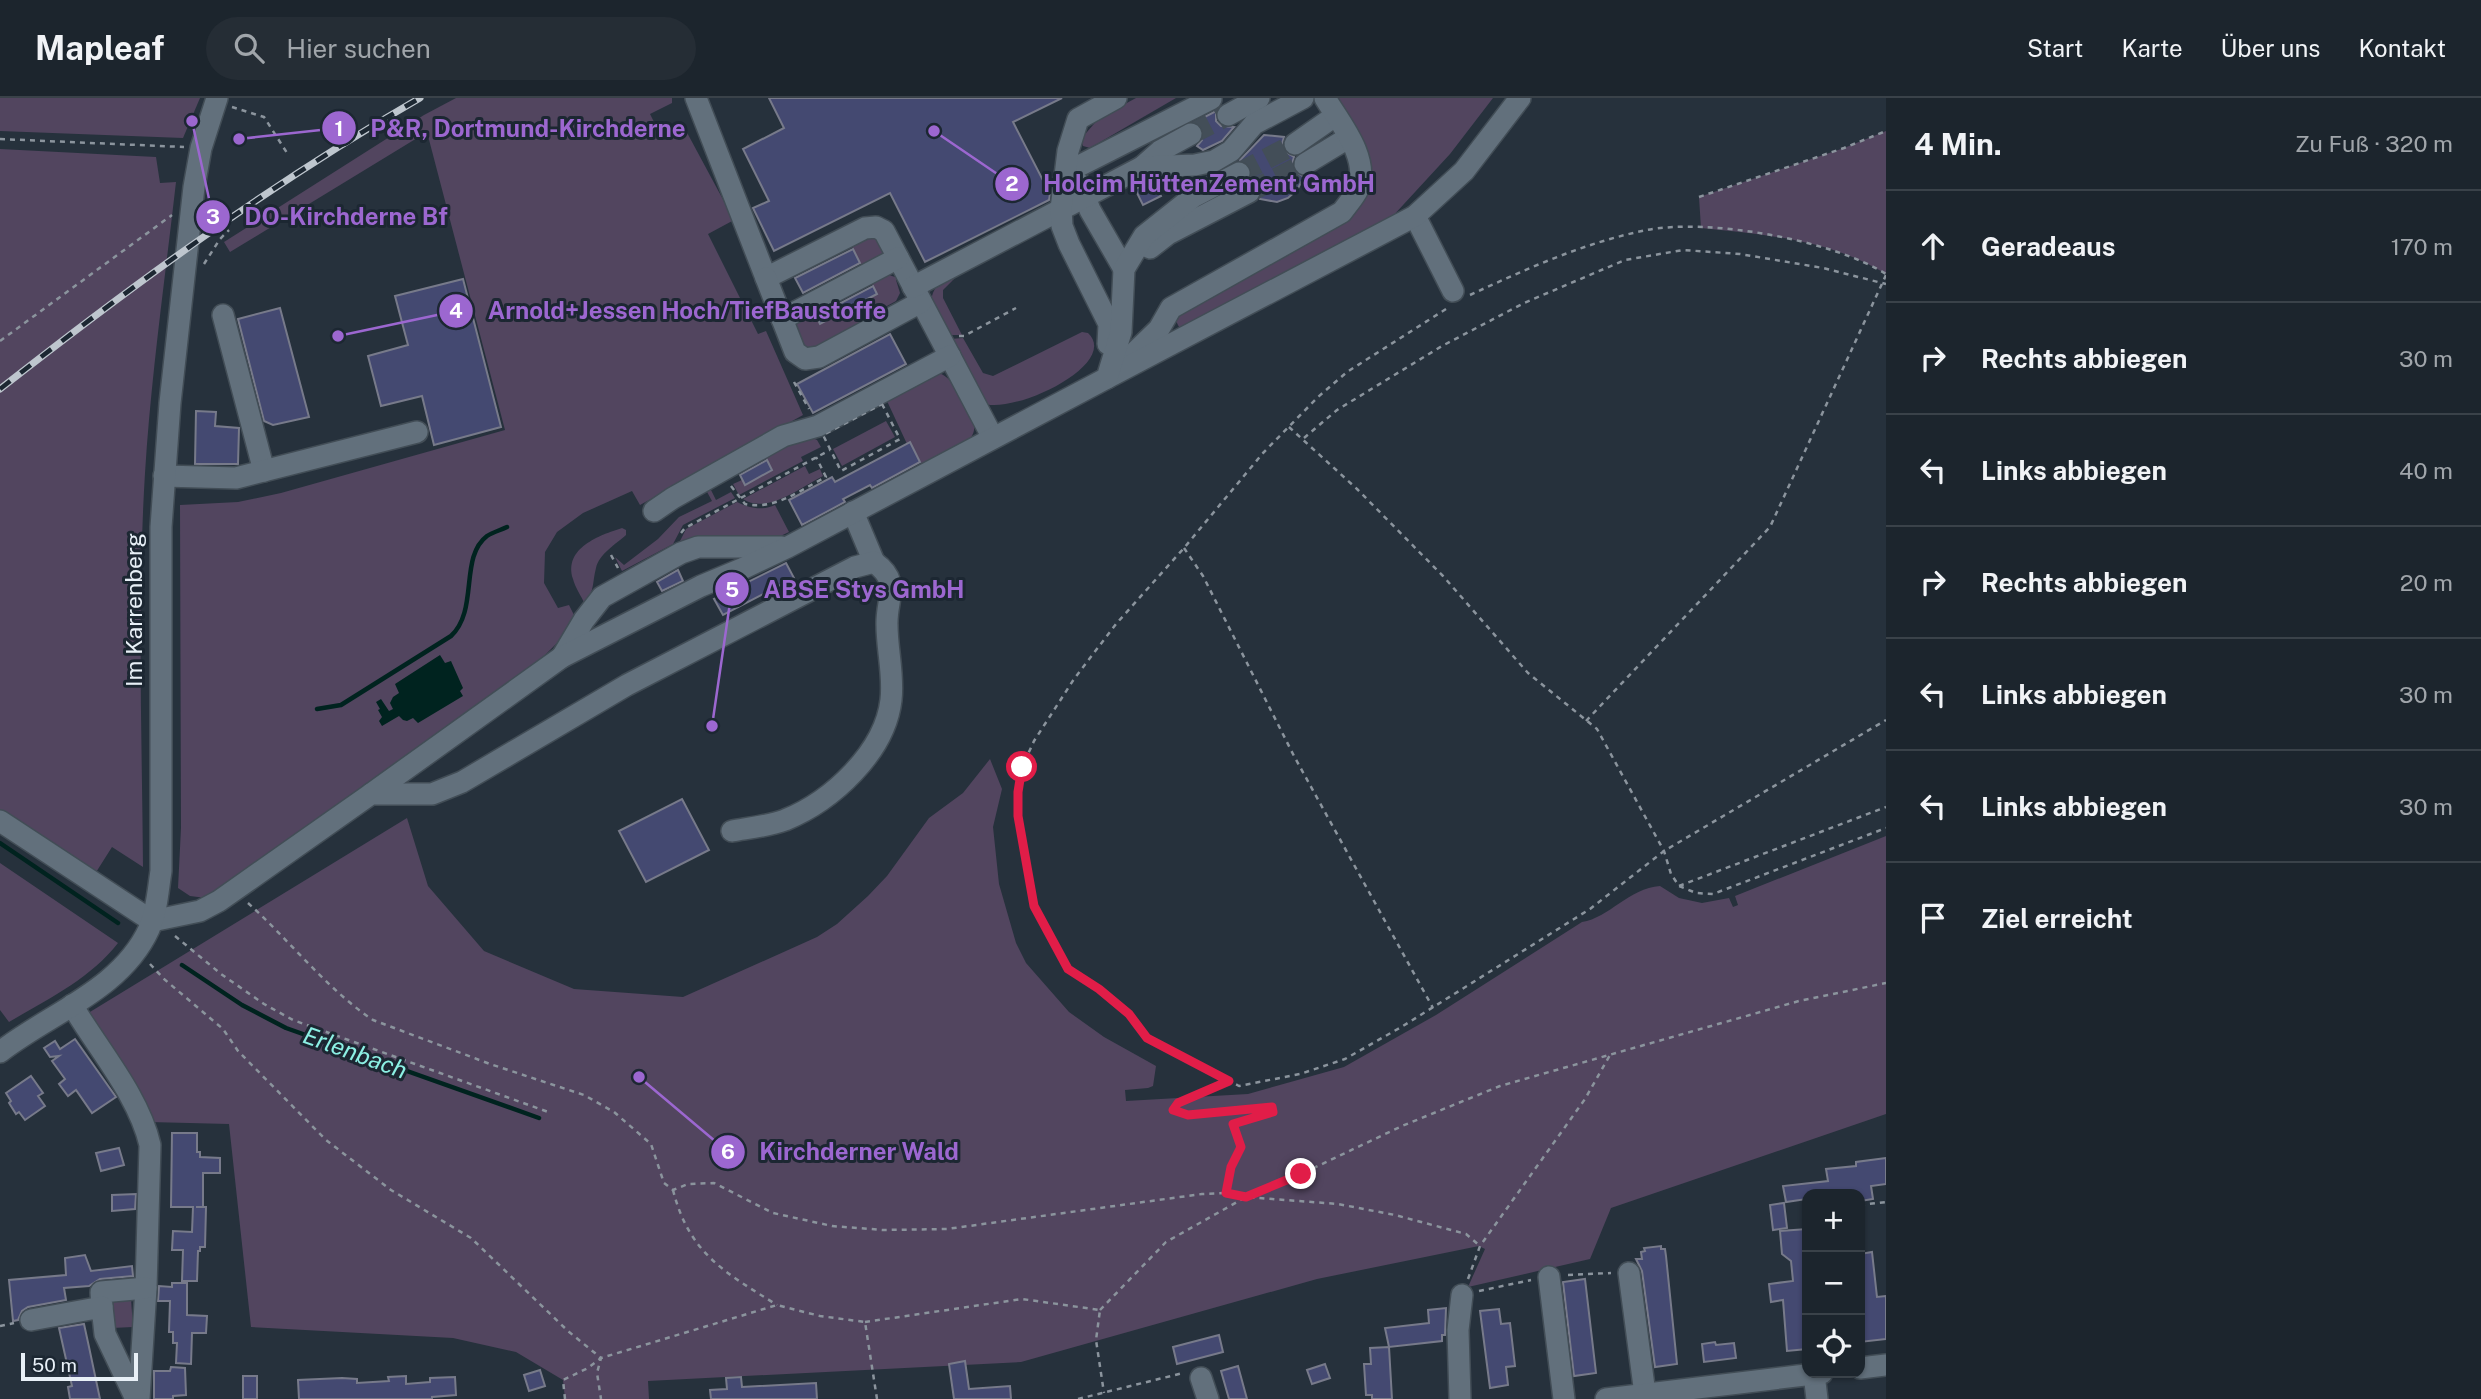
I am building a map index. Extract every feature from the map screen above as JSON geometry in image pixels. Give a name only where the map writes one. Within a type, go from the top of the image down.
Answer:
[{"type":"street","points":[[696,98],[795,352],[805,359],[819,357],[1060,209],[1142,167],[1160,150],[1191,134]]},
{"type":"street","points":[[1107,378],[1109,324],[1069,244],[1062,226],[1060,209],[1078,119],[1116,98]]},
{"type":"street","points":[[1135,137],[1154,114],[1185,98]]},
{"type":"street","points":[[1228,115],[1259,98]]},
{"type":"street","points":[[1142,167],[1195,165],[1214,161],[1231,151],[1254,124],[1303,98]]},
{"type":"street","points":[[0,821],[152,921],[200,911],[236,891],[562,657],[701,586],[788,547],[1415,216],[1464,171],[1520,98]]},
{"type":"street","points":[[1071,160],[1135,137],[1211,99]]},
{"type":"street","name":"Im Karrenberg","points":[[0,1052],[101,986],[128,962],[152,921],[161,871],[160,576],[164,477],[193,200],[201,148],[216,100]]},
{"type":"street","points":[[1107,378],[1159,329],[1171,308],[1342,212],[1358,188],[1361,167],[1355,149],[1330,107],[1295,144]]},
{"type":"street","points":[[1305,164],[1348,138]]},
{"type":"street","points":[[1071,160],[1084,196],[1124,269]]},
{"type":"street","points":[[1107,378],[1121,332],[1124,269],[1144,236],[1193,197],[1239,173]]},
{"type":"street","points":[[1124,269],[1168,234],[1249,192]]},
{"type":"street","points":[[1415,216],[1456,298]]},
{"type":"street","points":[[766,278],[866,228],[884,231],[917,295],[953,346],[993,438]]},
{"type":"street","points":[[782,319],[898,258]]},
{"type":"street","points":[[223,315],[264,471]]},
{"type":"street","points":[[654,511],[783,436],[818,426],[953,346]]},
{"type":"street","points":[[164,477],[236,478],[417,432]]},
{"type":"street","points":[[733,831],[784,821],[821,802],[842,786],[860,766],[886,721],[891,702],[892,679],[886,613],[891,591],[890,578],[874,562],[853,512]]},
{"type":"street","points":[[562,657],[584,620],[602,597],[681,553],[698,547],[788,547]]},
{"type":"street","points":[[371,794],[432,794],[462,782],[627,685],[855,567],[874,562]]},
{"type":"street","points":[[72,1005],[146,1125],[151,1163],[138,1399]]},
{"type":"street","points":[[1629,1273],[1645,1394]]},
{"type":"street","points":[[1549,1277],[1564,1399]]},
{"type":"street","points":[[138,1399],[105,1334],[101,1292],[146,1288]]},
{"type":"street","points":[[1460,1399],[1458,1330],[1462,1295]]},
{"type":"street","points":[[31,1320],[102,1307]]},
{"type":"street","points":[[1865,1367],[1886,1365]]},
{"type":"street","points":[[1606,1399],[1802,1375]]},
{"type":"street","points":[[1201,1378],[1208,1399]]},
{"type":"street","points":[[1817,1399],[1818,1378]]},
{"type":"path","points":[[216,100],[264,117],[289,156]]},
{"type":"path","points":[[1699,197],[1886,131]]},
{"type":"path","points":[[0,139],[201,148]]},
{"type":"path","points":[[0,341],[193,200]]},
{"type":"path","points":[[1586,721],[1770,527],[1884,284],[1886,274],[1831,250],[1784,237],[1702,228],[1647,230],[1591,246],[1456,298],[1347,372],[1263,453],[1116,624],[1074,679],[1034,741],[1022,767],[1018,792],[1018,816],[1034,906],[1068,969],[1099,989],[1129,1014],[1147,1038],[1239,1086],[1300,1074],[1345,1059],[1433,1008],[1590,909],[1664,851],[1886,720]]},
{"type":"path","points":[[197,272],[229,230]]},
{"type":"path","points":[[1303,439],[1337,411],[1442,346],[1524,303],[1625,260],[1683,250],[1740,254],[1823,268],[1884,284]]},
{"type":"path","points":[[953,346],[964,336],[1016,308]]},
{"type":"path","points":[[794,382],[813,417]]},
{"type":"path","points":[[882,404],[900,439],[841,471],[830,450],[823,435],[882,404]]},
{"type":"path","points":[[1289,427],[1357,489],[1443,576],[1528,673],[1597,729],[1664,851],[1671,874],[1679,886],[1696,893],[1713,894],[1886,828]]},
{"type":"path","points":[[680,534],[685,528],[830,450]]},
{"type":"path","points":[[723,471],[738,499],[744,504],[771,506],[825,477],[816,457]]},
{"type":"path","points":[[1184,548],[1203,576],[1294,756],[1433,1008]]},
{"type":"path","points":[[611,555],[621,573]]},
{"type":"path","points":[[1679,886],[1886,807]]},
{"type":"path","points":[[236,891],[344,997],[373,1020],[439,1046],[584,1095],[614,1112],[651,1144],[664,1182],[673,1190],[678,1208],[700,1249],[731,1276],[777,1305],[820,1316],[865,1322],[1022,1299],[1100,1310]]},
{"type":"path","points":[[187,945],[221,974],[264,1004],[293,1020],[551,1113]]},
{"type":"path","points":[[137,950],[164,979],[223,1029],[237,1051],[326,1140],[391,1189],[471,1238],[568,1331],[601,1358]]},
{"type":"path","points":[[1104,1393],[1096,1340],[1100,1310],[1166,1242],[1246,1197],[1402,1126],[1500,1086],[1799,1001],[1886,983]]},
{"type":"path","points":[[1462,1295],[1480,1246],[1585,1099],[1611,1054]]},
{"type":"path","points":[[1226,1193],[1231,1167],[1241,1147],[1233,1124],[1273,1112],[1272,1107],[1188,1115],[1173,1110],[1178,1103],[1229,1081]]},
{"type":"path","points":[[673,1190],[688,1184],[714,1184],[774,1213],[832,1226],[883,1230],[947,1229],[1113,1205],[1226,1193],[1338,1205],[1395,1215],[1466,1234],[1480,1246]]},
{"type":"path","points":[[1865,1204],[1886,1202]]},
{"type":"path","points":[[565,1399],[563,1380],[601,1358],[777,1305]]},
{"type":"path","points":[[865,1322],[877,1399]]},
{"type":"path","points":[[601,1358],[597,1373],[601,1399]]},
{"type":"path","points":[[1078,1399],[1192,1371],[1201,1378]]},
{"type":"shaded area","points":[[0,98],[200,98],[183,138],[0,131]]},
{"type":"shaded area","points":[[456,98],[672,98],[672,103],[650,114],[662,138],[684,127],[734,220],[708,234],[758,334],[766,331],[803,415],[640,505],[632,491],[583,513],[557,532],[545,552],[544,583],[558,608],[569,605],[575,617],[564,636],[530,670],[206,898],[190,896],[178,888],[181,828],[180,505],[238,502],[281,493],[505,430],[427,132],[230,252],[224,242],[424,115]]},
{"type":"shaded area","points":[[1136,98],[1176,98],[1090,148],[1083,146],[1081,139],[1099,118]]},
{"type":"shaded area","points":[[1336,98],[1493,98],[1450,154],[1392,217],[1184,328],[1179,327],[1175,319],[1177,313],[1360,200]]},
{"type":"shaded area","points":[[1886,131],[1886,274],[1843,253],[1796,240],[1701,228],[1699,197]]},
{"type":"shaded area","points":[[0,149],[156,157],[160,183],[176,182],[145,473],[141,571],[143,867],[112,847],[93,877],[0,813]]},
{"type":"shaded area","points":[[877,236],[885,252],[863,269],[851,244],[852,240]]},
{"type":"shaded area","points":[[950,271],[954,279],[943,290],[943,298],[962,335],[949,335],[932,302],[935,289]]},
{"type":"shaded area","points":[[886,274],[898,278],[896,280],[900,293],[896,301],[867,317],[869,321],[817,348],[802,347],[793,326],[796,321],[814,312],[820,324],[877,294],[871,282]]},
{"type":"shaded area","points":[[1082,332],[1088,333],[1094,345],[1090,359],[1077,372],[1037,395],[997,405],[982,403],[950,339],[963,338],[983,373],[993,376]]},
{"type":"shaded area","points":[[939,373],[951,381],[966,403],[973,418],[974,431],[969,440],[923,466],[910,443],[907,444],[887,401]]},
{"type":"shaded area","points":[[886,421],[895,437],[842,466],[833,449]]},
{"type":"shaded area","points":[[808,436],[817,440],[821,447],[801,457],[803,461],[739,495],[733,484],[742,480],[746,484],[772,470],[764,455]]},
{"type":"shaded area","points":[[805,466],[809,474],[820,469],[823,476],[773,502],[752,503],[743,499]]},
{"type":"shaded area","points":[[710,488],[716,500],[731,492],[735,498],[683,525],[673,544],[622,571],[615,557],[624,565],[658,539],[679,517],[712,501],[706,490]]},
{"type":"shaded area","points":[[737,502],[756,508],[775,505],[789,532],[771,538],[717,537],[680,541],[686,529]]},
{"type":"shaded area","points":[[622,528],[626,530],[626,535],[608,550],[598,563],[592,590],[585,604],[573,579],[573,559],[578,551],[594,539]]},
{"type":"shaded area","points":[[440,655],[445,663],[451,661],[463,688],[460,691],[463,696],[418,723],[413,718],[407,721],[399,716],[382,726],[379,721],[382,717],[378,710],[380,709],[376,702],[381,699],[389,711],[393,709],[390,703],[399,693],[395,684]]},
{"type":"shaded area","points":[[990,759],[1002,789],[993,827],[999,884],[1016,943],[1026,963],[1069,1012],[1104,1037],[1156,1066],[1153,1086],[1125,1090],[1126,1101],[1248,1094],[1344,1067],[1436,1015],[1582,922],[1601,915],[1639,892],[1660,886],[1679,898],[1702,903],[1729,898],[1733,907],[1738,905],[1735,896],[1886,836],[1886,1114],[1611,1208],[1590,1259],[1468,1287],[1485,1249],[1479,1246],[1317,1279],[1021,1362],[648,1381],[649,1399],[565,1399],[563,1380],[516,1352],[453,1338],[251,1327],[229,1124],[149,1122],[85,1015],[407,818],[428,886],[484,951],[574,989],[683,997],[817,937],[837,924],[887,876],[929,818],[963,793]]},
{"type":"shaded area","points":[[0,863],[118,943],[81,978],[9,1022],[0,1010]]},
{"type":"shaded area","points":[[110,1297],[131,1299],[133,1327],[112,1328]]},
{"type":"building","points":[[769,98],[1062,98],[1013,122],[1050,194],[1049,200],[925,262],[890,193],[774,251],[753,208],[769,201],[743,149],[784,128]]},
{"type":"building","points":[[1216,111],[1216,121],[1221,126],[1234,127],[1222,141],[1203,150],[1197,146],[1202,140],[1203,128],[1195,122]]},
{"type":"building","points":[[1264,135],[1284,137],[1284,151],[1294,157],[1293,170],[1304,177],[1297,190],[1288,198],[1277,202],[1260,199],[1261,187],[1250,179],[1250,166],[1240,160]]},
{"type":"building","points":[[1153,180],[1161,196],[1143,205],[1135,189]]},
{"type":"building","points":[[853,249],[860,263],[803,293],[795,278]]},
{"type":"building","points":[[463,279],[501,427],[434,445],[422,396],[381,406],[368,356],[408,345],[395,296]]},
{"type":"building","points":[[873,286],[877,294],[820,324],[816,316]]},
{"type":"building","points":[[280,308],[309,417],[273,425],[264,421],[238,319]]},
{"type":"building","points":[[890,334],[906,364],[813,413],[797,384]]},
{"type":"building","points":[[196,411],[216,412],[215,426],[239,428],[238,464],[195,464]]},
{"type":"building","points":[[910,442],[920,462],[872,488],[870,485],[843,499],[845,502],[802,525],[789,500],[832,477],[835,482]]},
{"type":"building","points":[[767,460],[772,470],[745,485],[740,475]]},
{"type":"building","points":[[786,563],[794,578],[723,615],[714,599]]},
{"type":"building","points":[[678,570],[683,581],[662,591],[657,582]]},
{"type":"building","points":[[682,799],[709,850],[646,882],[619,831]]},
{"type":"building","points":[[75,1039],[116,1097],[92,1113],[76,1090],[68,1096],[59,1084],[65,1079],[52,1061],[59,1056],[50,1057],[44,1048],[55,1041],[60,1049]]},
{"type":"building","points":[[31,1076],[43,1093],[38,1096],[45,1106],[25,1120],[19,1112],[16,1114],[6,1093]]},
{"type":"building","points":[[172,1133],[197,1133],[197,1152],[200,1152],[200,1157],[220,1158],[220,1173],[203,1173],[205,1247],[200,1247],[198,1251],[197,1281],[182,1281],[183,1250],[172,1250],[173,1231],[192,1232],[193,1207],[171,1207]]},
{"type":"building","points":[[119,1148],[124,1165],[101,1171],[96,1153]]},
{"type":"building","points":[[1886,1158],[1886,1184],[1871,1186],[1873,1199],[1865,1200],[1865,1189],[1802,1189],[1802,1200],[1786,1202],[1783,1186],[1828,1181],[1826,1169],[1856,1166],[1856,1162]]},
{"type":"building","points":[[136,1194],[135,1209],[112,1211],[112,1195]]},
{"type":"building","points":[[1784,1203],[1787,1228],[1773,1230],[1770,1205]]},
{"type":"building","points":[[1802,1229],[1802,1350],[1787,1351],[1783,1300],[1771,1302],[1769,1284],[1793,1281],[1791,1261],[1782,1254],[1780,1231]]},
{"type":"building","points":[[1661,1246],[1661,1249],[1665,1249],[1666,1256],[1677,1364],[1655,1367],[1642,1271],[1636,1259],[1642,1259],[1641,1252],[1645,1251],[1644,1248]]},
{"type":"building","points":[[1872,1252],[1877,1297],[1886,1296],[1886,1339],[1865,1341],[1865,1253]]},
{"type":"building","points":[[85,1255],[91,1271],[132,1266],[133,1276],[100,1279],[89,1286],[64,1288],[66,1300],[28,1307],[22,1311],[18,1320],[13,1321],[9,1280],[66,1275],[65,1258]]},
{"type":"building","points":[[1585,1279],[1596,1373],[1574,1376],[1563,1282]]},
{"type":"building","points":[[172,1283],[187,1283],[187,1315],[207,1316],[206,1333],[192,1333],[191,1364],[176,1363],[177,1343],[173,1343],[173,1332],[169,1332],[170,1301],[158,1301],[159,1286],[172,1287]]},
{"type":"building","points":[[1446,1308],[1445,1335],[1442,1335],[1442,1341],[1389,1347],[1385,1328],[1429,1323],[1428,1310]]},
{"type":"building","points":[[1499,1309],[1501,1324],[1510,1323],[1515,1366],[1506,1367],[1508,1385],[1490,1388],[1480,1311]]},
{"type":"building","points":[[84,1324],[100,1399],[70,1399],[68,1387],[72,1386],[59,1328]]},
{"type":"building","points":[[1219,1335],[1223,1352],[1177,1364],[1173,1347]]},
{"type":"building","points":[[1715,1342],[1716,1345],[1734,1343],[1736,1358],[1704,1362],[1702,1344]]},
{"type":"building","points":[[1389,1347],[1392,1399],[1372,1399],[1372,1395],[1366,1395],[1364,1364],[1371,1364],[1370,1348]]},
{"type":"building","points":[[965,1361],[969,1389],[1010,1386],[1011,1399],[954,1399],[949,1364]]},
{"type":"building","points":[[1325,1364],[1330,1378],[1312,1384],[1307,1370]]},
{"type":"building","points":[[1238,1366],[1247,1399],[1229,1399],[1221,1371]]},
{"type":"building","points":[[171,1367],[185,1368],[186,1395],[173,1396],[173,1399],[154,1399],[154,1371],[170,1371]]},
{"type":"building","points":[[540,1370],[545,1386],[529,1391],[524,1375]]},
{"type":"building","points":[[243,1376],[257,1376],[257,1399],[243,1399]]},
{"type":"building","points":[[406,1376],[406,1384],[430,1382],[430,1378],[455,1377],[456,1395],[432,1399],[299,1399],[298,1380],[342,1378],[357,1379],[357,1383],[389,1381],[388,1377]]},
{"type":"building","points":[[741,1377],[742,1387],[816,1383],[817,1399],[711,1399],[710,1390],[727,1389],[726,1378]]},
{"type":"waterway","points":[[317,709],[341,705],[451,636],[464,612],[471,570],[479,545],[487,536],[507,527]]},
{"type":"waterway","name":"Erlenbach","points":[[0,843],[118,923]]},
{"type":"waterway","name":"Erlenbach","points":[[182,965],[242,1005],[286,1028],[539,1118]]},
{"type":"tunnel","points":[[1191,134],[1228,115]]},
{"type":"tunnel","points":[[1239,173],[1295,144]]},
{"type":"tunnel","points":[[1249,192],[1305,164]]},
{"type":"railway","points":[[0,389],[205,236],[311,165],[420,98]]},
{"type":"place","name":"DO-Kirchderne Bf","points":[[192,121]]},
{"type":"place","name":"Holcim HüttenZement GmbH","points":[[934,131]]},
{"type":"place","name":"P&R, Dortmund-Kirchderne","points":[[239,139]]},
{"type":"place","name":"Arnold+Jessen Hoch/TiefBaustoffe","points":[[338,336]]},
{"type":"place","name":"ABSE Stys GmbH","points":[[712,726]]},
{"type":"place","name":"Kirchderner Wald","points":[[639,1077]]},
{"type":"route","points":[[1022,767],[1018,816],[1034,906],[1068,969],[1099,989],[1129,1014],[1147,1038],[1229,1081],[1178,1103],[1173,1110],[1188,1115],[1272,1107],[1273,1112],[1233,1124],[1241,1147],[1231,1167],[1226,1193],[1246,1197],[1301,1174]]}]
